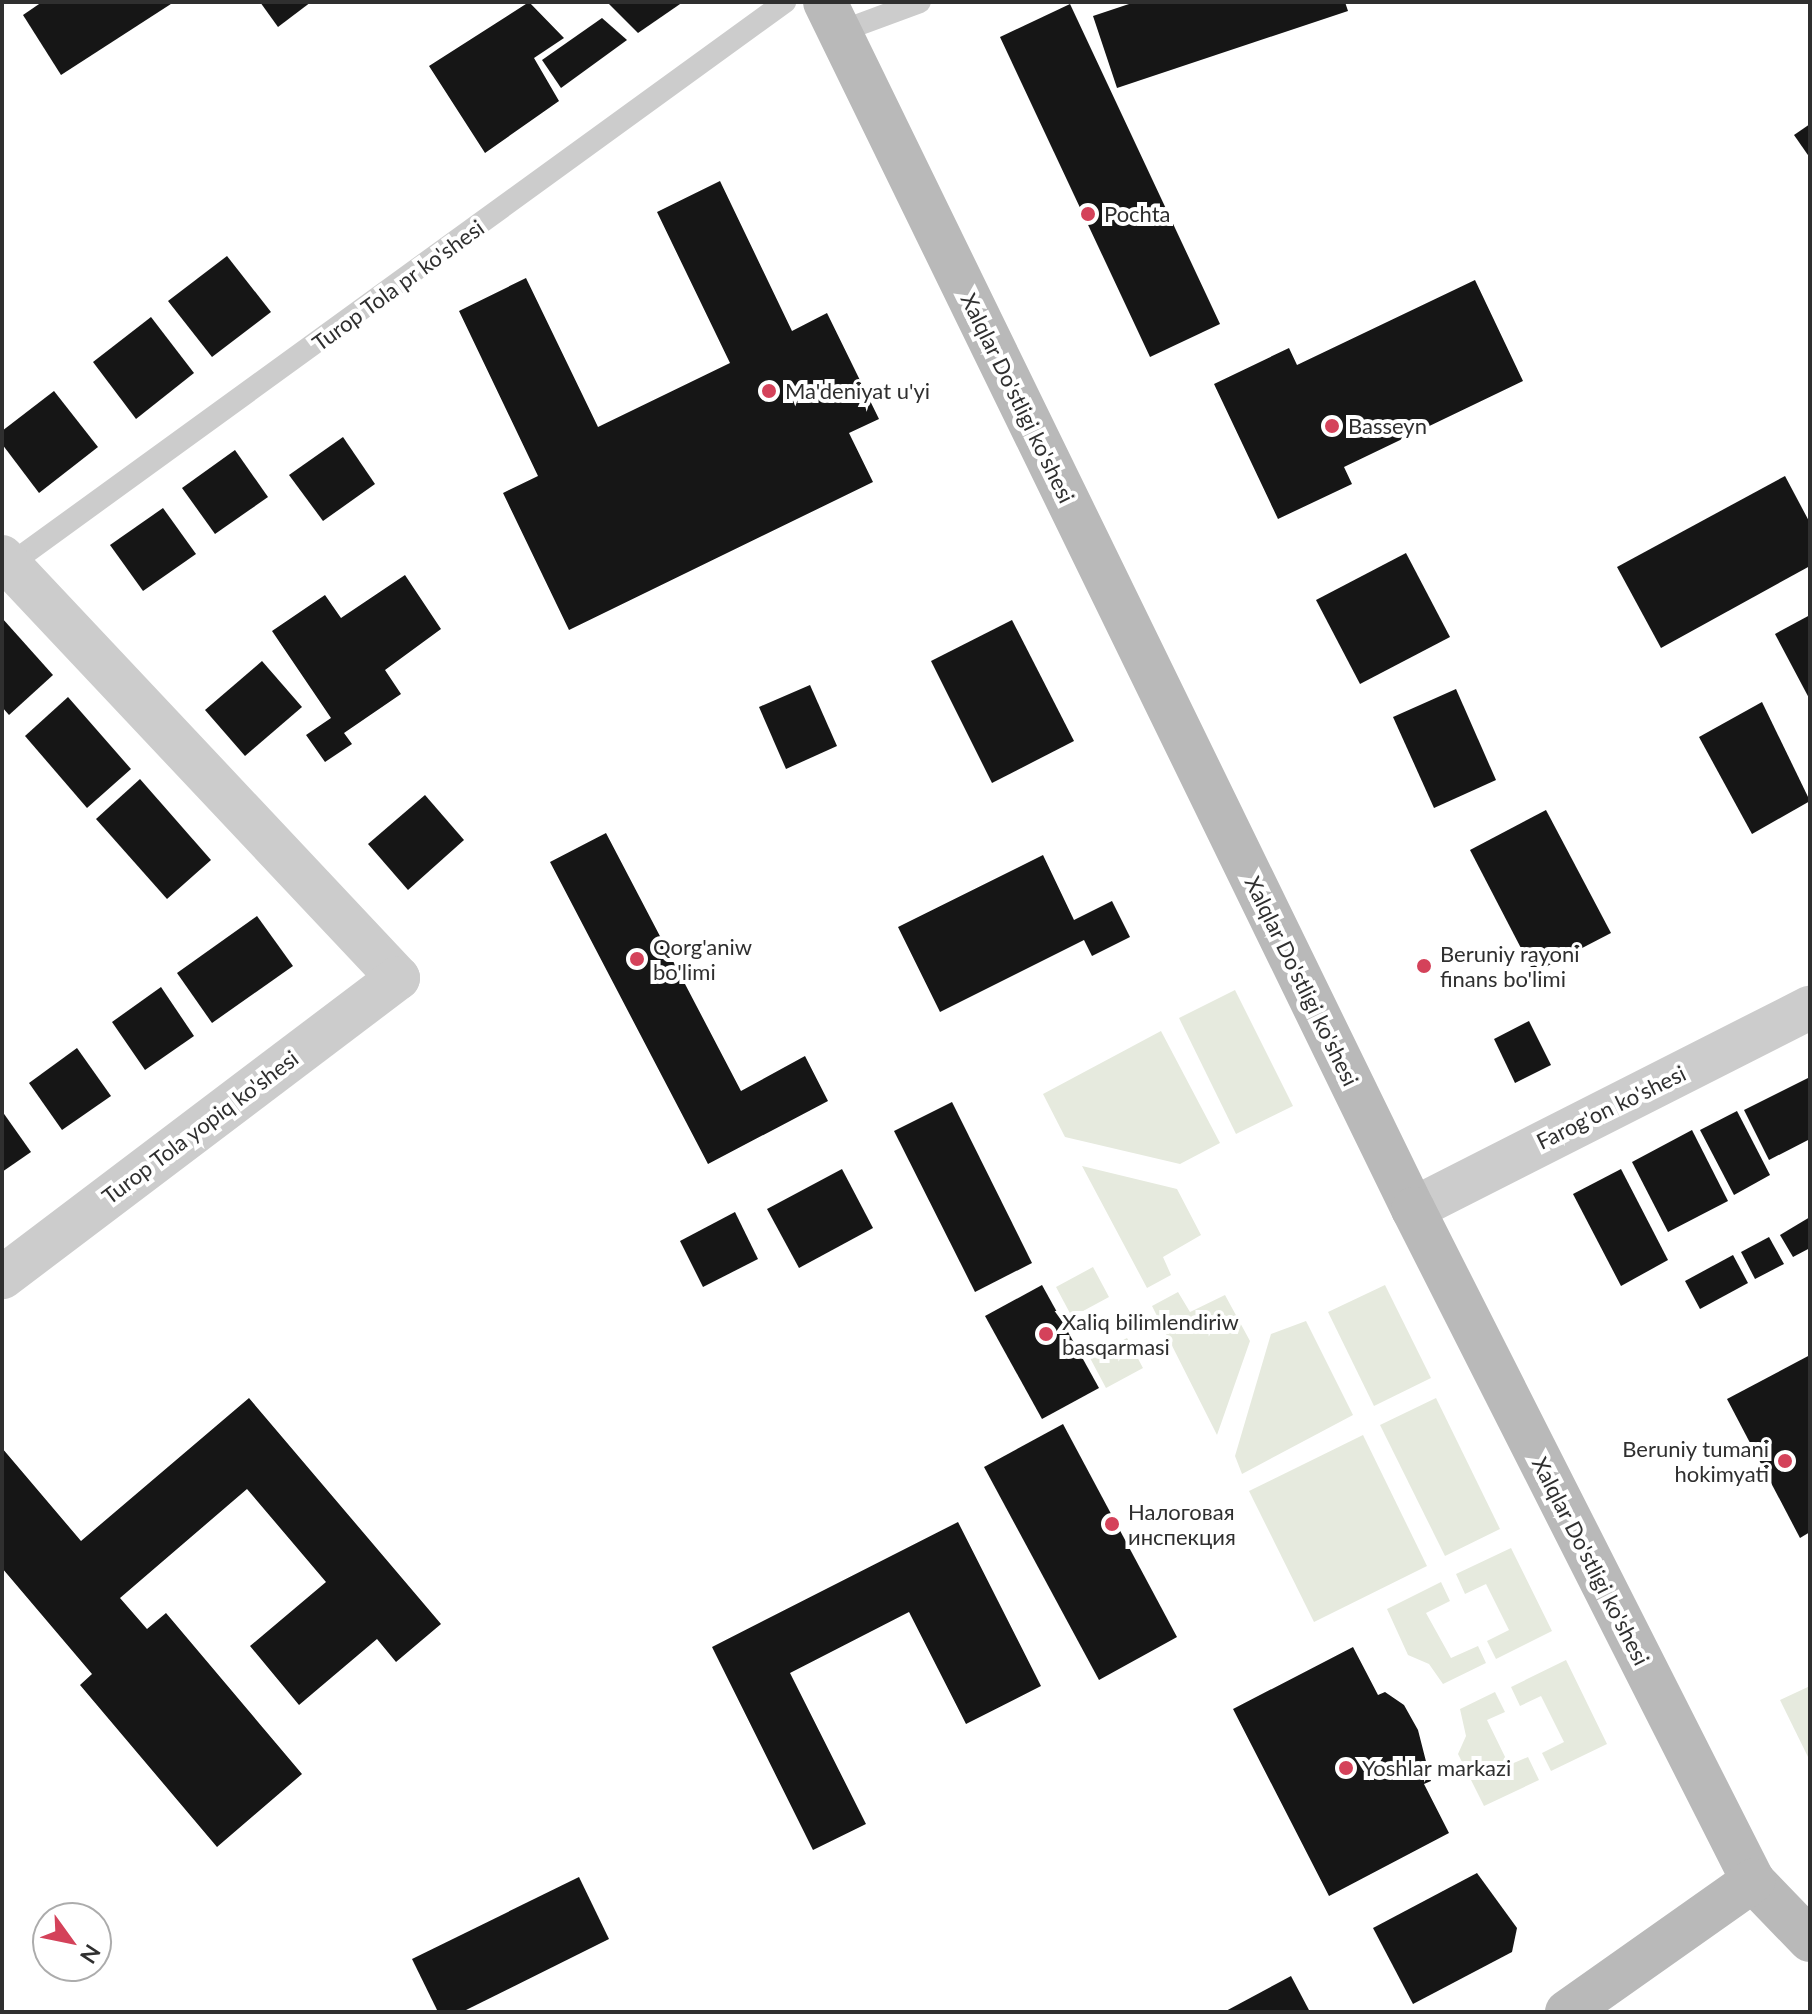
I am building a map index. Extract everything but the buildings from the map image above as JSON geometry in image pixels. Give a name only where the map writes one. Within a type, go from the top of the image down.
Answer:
[{"type":"street","name":"Xalqlar Do'stligi ko'shesi","points":[[832,17],[1413,1209],[1753,1881],[1810,1940]]},
{"type":"street","name":"Turop Tola yopiq ko'shesi","points":[[2,1277],[398,978],[6,561]]},
{"type":"street","name":"Farog'on ko'shesi","points":[[1413,1209],[1810,1008]]},
{"type":"street","points":[[1567,2012],[1753,1881]]},
{"type":"lane","name":"Turop Tola pr ko'shesi","points":[[6,561],[785,2]]},
{"type":"lane","points":[[832,17],[920,2]]},
{"type":"shaded area","points":[[1235,990],[1293,1106],[1236,1134],[1179,1018]]},
{"type":"shaded area","points":[[1161,1031],[1220,1143],[1180,1164],[1065,1137],[1043,1094]]},
{"type":"shaded area","points":[[1082,1166],[1177,1189],[1201,1235],[1163,1257],[1171,1275],[1147,1288]]},
{"type":"shaded area","points":[[1093,1267],[1109,1297],[1072,1317],[1056,1287]]},
{"type":"shaded area","points":[[1385,1285],[1431,1378],[1374,1406],[1328,1312]]},
{"type":"shaded area","points":[[1178,1292],[1190,1312],[1225,1295],[1250,1341],[1217,1435],[1152,1306]]},
{"type":"shaded area","points":[[1306,1321],[1353,1415],[1242,1474],[1235,1456],[1271,1334]]},
{"type":"shaded area","points":[[1127,1338],[1143,1368],[1106,1388],[1090,1358]]},
{"type":"shaded area","points":[[1436,1398],[1500,1529],[1445,1556],[1380,1425]]},
{"type":"shaded area","points":[[1363,1435],[1427,1566],[1314,1622],[1249,1491]]},
{"type":"shaded area","points":[[1511,1548],[1552,1631],[1496,1659],[1487,1641],[1509,1630],[1486,1584],[1465,1594],[1456,1574]]},
{"type":"shaded area","points":[[1441,1582],[1450,1601],[1426,1613],[1451,1658],[1478,1646],[1486,1663],[1443,1684],[1429,1664],[1408,1655],[1387,1609]]},
{"type":"shaded area","points":[[1566,1660],[1607,1744],[1551,1771],[1542,1753],[1564,1742],[1541,1696],[1520,1706],[1511,1687]]},
{"type":"shaded area","points":[[1810,1686],[1810,1761],[1780,1700]]},
{"type":"shaded area","points":[[1495,1692],[1505,1712],[1487,1720],[1509,1765],[1528,1757],[1539,1780],[1484,1806],[1458,1754],[1466,1736],[1460,1709]]},
{"type":"place","name":"Pochta","points":[[1088,214]]},
{"type":"place","name":"Ma'deniyat u'yi","points":[[769,391]]},
{"type":"place","name":"Basseyn","points":[[1332,426]]},
{"type":"place","name":"Qorg'aniw bo'limi","points":[[637,959]]},
{"type":"place","name":"Beruniy rayoni finans bo'limi","points":[[1424,966]]},
{"type":"place","name":"Xaliq bilimlendiriw basqarmasi","points":[[1046,1334]]},
{"type":"place","name":"Beruniy tumani hokimyati","points":[[1785,1461]]},
{"type":"place","name":"Налоговая инспекция","points":[[1112,1524]]},
{"type":"place","name":"Yoshlar markazi","points":[[1346,1768]]}]
